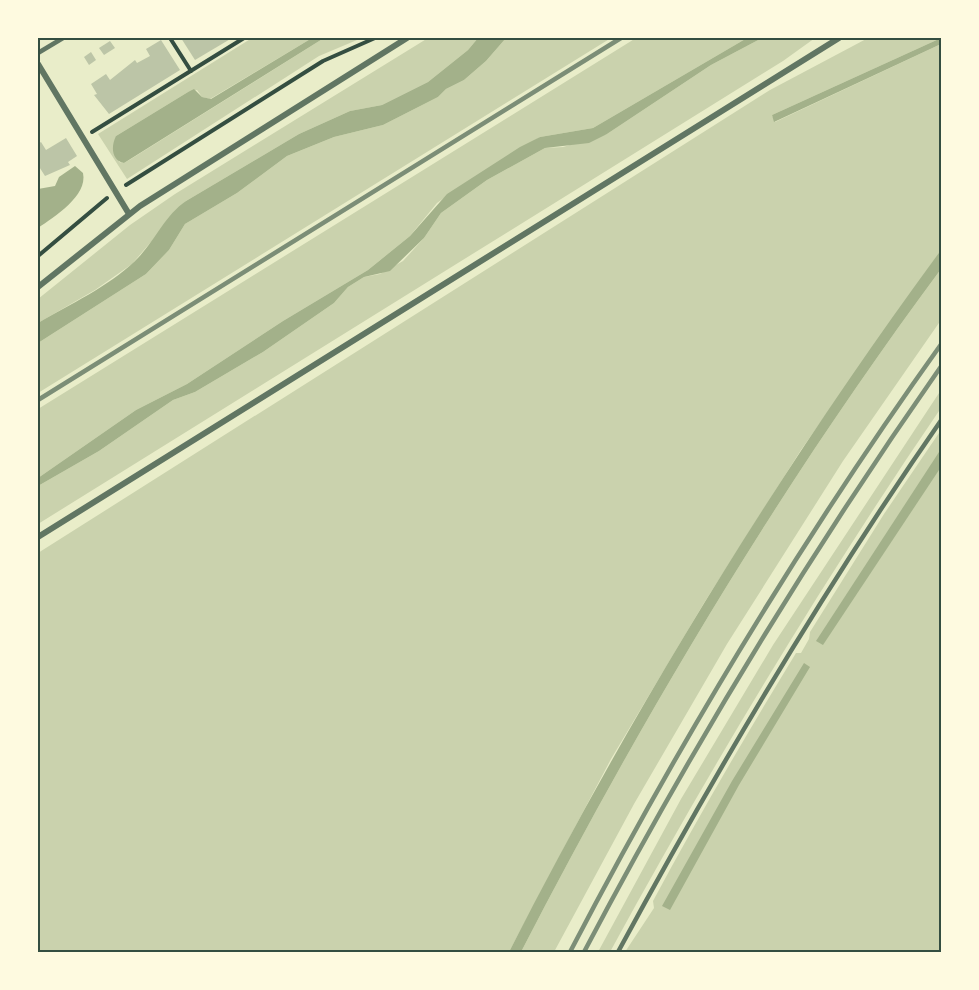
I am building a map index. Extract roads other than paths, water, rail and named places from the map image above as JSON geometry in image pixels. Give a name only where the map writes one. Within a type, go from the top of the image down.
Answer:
[{"type":"street","points":[[38,287],[129,214],[260,128],[408,38]]},
{"type":"street","points":[[38,537],[839,38]]},
{"type":"street","points":[[38,64],[114,193],[129,214]]},
{"type":"lane","points":[[38,53],[63,38]]},
{"type":"lane","points":[[618,952],[770,683],[942,419]]},
{"type":"railway","points":[[38,400],[621,38]]},
{"type":"railway","points":[[570,952],[655,795],[745,641],[841,490],[942,343]]},
{"type":"railway","points":[[584,952],[709,727],[754,653],[845,507],[942,365]]}]
